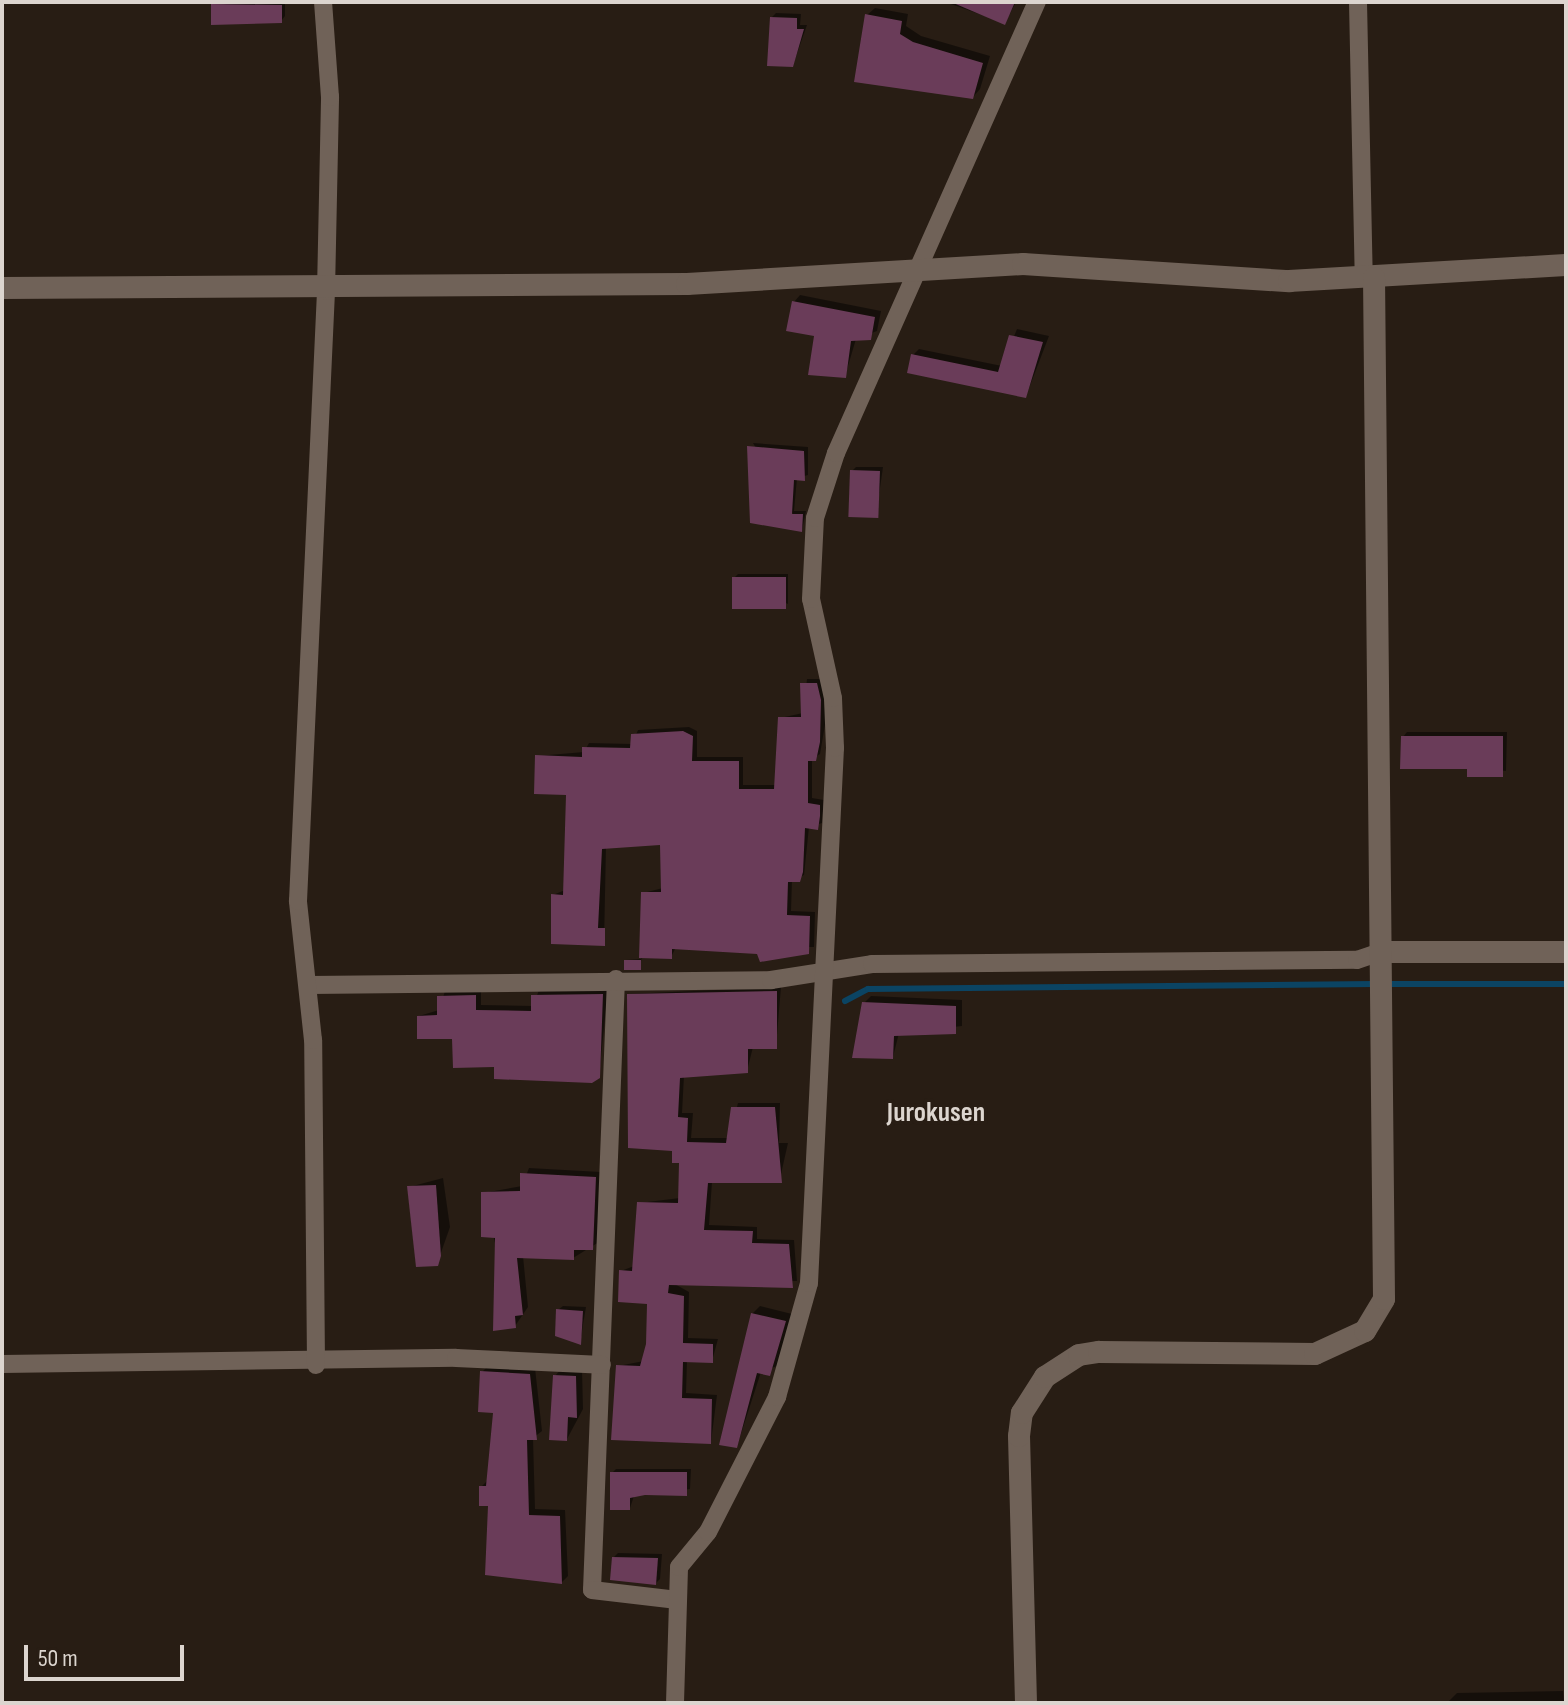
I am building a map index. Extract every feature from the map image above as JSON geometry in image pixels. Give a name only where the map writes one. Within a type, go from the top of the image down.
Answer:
[{"type":"street","points":[[316,1365],[309,985],[298,901],[326,291],[330,97],[323,2]]},
{"type":"street","points":[[675,1703],[679,1567],[708,1532],[777,1397],[802,1322],[825,976],[820,950],[835,748],[833,698],[811,599],[815,518],[916,267],[1037,2]]},
{"type":"street","points":[[1026,1703],[1019,1436],[1022,1413],[1045,1377],[1079,1355],[1099,1352],[1315,1354],[1352,1341],[1376,1317],[1387,1280],[1369,278],[1358,2]]},
{"type":"street","points":[[2,288],[326,291],[687,284],[916,267],[1023,264],[1289,281],[1566,265]]},
{"type":"street","points":[[309,985],[825,976],[872,964],[1380,960],[1566,952]]},
{"type":"street","points":[[616,979],[592,1590],[677,1600]]},
{"type":"street","points":[[2,1364],[316,1365],[456,1358],[602,1365]]},
{"type":"building","points":[[951,2],[1015,2],[1005,25]]},
{"type":"building","points":[[211,4],[282,5],[282,23],[211,25]]},
{"type":"building","points":[[865,14],[902,21],[900,34],[913,42],[983,63],[973,99],[854,82]]},
{"type":"building","points":[[770,17],[797,18],[797,29],[804,29],[793,67],[767,66]]},
{"type":"building","points":[[792,301],[875,317],[871,340],[851,341],[846,378],[808,375],[814,336],[786,331]]},
{"type":"building","points":[[1009,335],[1043,342],[1026,398],[907,373],[911,354],[998,372]]},
{"type":"building","points":[[747,446],[804,451],[805,481],[794,480],[792,514],[803,514],[802,532],[750,523]]},
{"type":"building","points":[[850,470],[880,471],[878,518],[848,517]]},
{"type":"building","points":[[732,577],[786,577],[786,609],[732,609]]},
{"type":"building","points":[[800,683],[817,683],[821,700],[820,742],[816,761],[808,761],[808,803],[820,805],[820,816],[818,830],[805,828],[803,872],[800,882],[788,882],[787,915],[810,916],[809,954],[760,962],[757,954],[672,949],[672,959],[639,958],[641,892],[661,892],[660,845],[602,849],[598,928],[605,928],[605,946],[551,944],[551,894],[563,895],[566,795],[534,794],[535,755],[582,757],[582,747],[630,748],[631,734],[683,731],[693,736],[692,761],[739,761],[739,789],[774,789],[778,717],[801,717]]},
{"type":"building","points":[[1401,736],[1503,736],[1503,777],[1467,777],[1467,769],[1400,769]]},
{"type":"building","points":[[624,960],[641,960],[641,970],[624,970]]},
{"type":"building","points":[[777,991],[777,1049],[748,1049],[748,1073],[680,1078],[678,1117],[688,1118],[687,1142],[726,1143],[731,1107],[775,1107],[782,1183],[708,1183],[704,1230],[753,1231],[752,1243],[789,1244],[793,1288],[669,1285],[668,1293],[684,1296],[683,1343],[713,1344],[713,1363],[683,1362],[682,1398],[712,1399],[711,1444],[611,1440],[616,1365],[640,1366],[646,1344],[647,1304],[618,1302],[619,1270],[632,1271],[637,1202],[678,1203],[679,1163],[672,1163],[672,1151],[628,1148],[627,994]]},
{"type":"building","points":[[603,994],[600,1078],[592,1083],[494,1079],[494,1067],[453,1068],[452,1039],[417,1039],[417,1016],[437,1015],[437,996],[476,995],[476,1010],[531,1011],[531,995]]},
{"type":"building","points":[[862,1002],[956,1006],[956,1034],[894,1036],[893,1059],[852,1058]]},
{"type":"building","points":[[520,1173],[596,1177],[593,1250],[574,1250],[574,1260],[517,1258],[523,1315],[515,1316],[516,1328],[493,1331],[495,1238],[481,1237],[481,1192],[520,1191]]},
{"type":"building","points":[[436,1185],[441,1256],[438,1266],[416,1267],[407,1186]]},
{"type":"building","points":[[556,1309],[583,1311],[581,1345],[555,1336]]},
{"type":"building","points":[[751,1313],[786,1321],[770,1376],[757,1373],[737,1448],[719,1445]]},
{"type":"building","points":[[480,1371],[530,1374],[537,1440],[527,1440],[529,1515],[560,1516],[562,1584],[485,1575],[488,1506],[479,1506],[479,1486],[486,1486],[493,1413],[478,1412]]},
{"type":"building","points":[[553,1375],[576,1376],[577,1418],[568,1417],[567,1441],[549,1440]]},
{"type":"building","points":[[610,1472],[687,1472],[687,1496],[645,1495],[630,1498],[630,1510],[610,1510]]},
{"type":"building","points":[[612,1557],[658,1558],[656,1585],[610,1580]]},
{"type":"waterway","points":[[845,1001],[868,989],[1375,984]]},
{"type":"waterway","points":[[1386,984],[1566,984]]},
{"type":"district","name":"Jurokusen","points":[[936,1113]]}]
